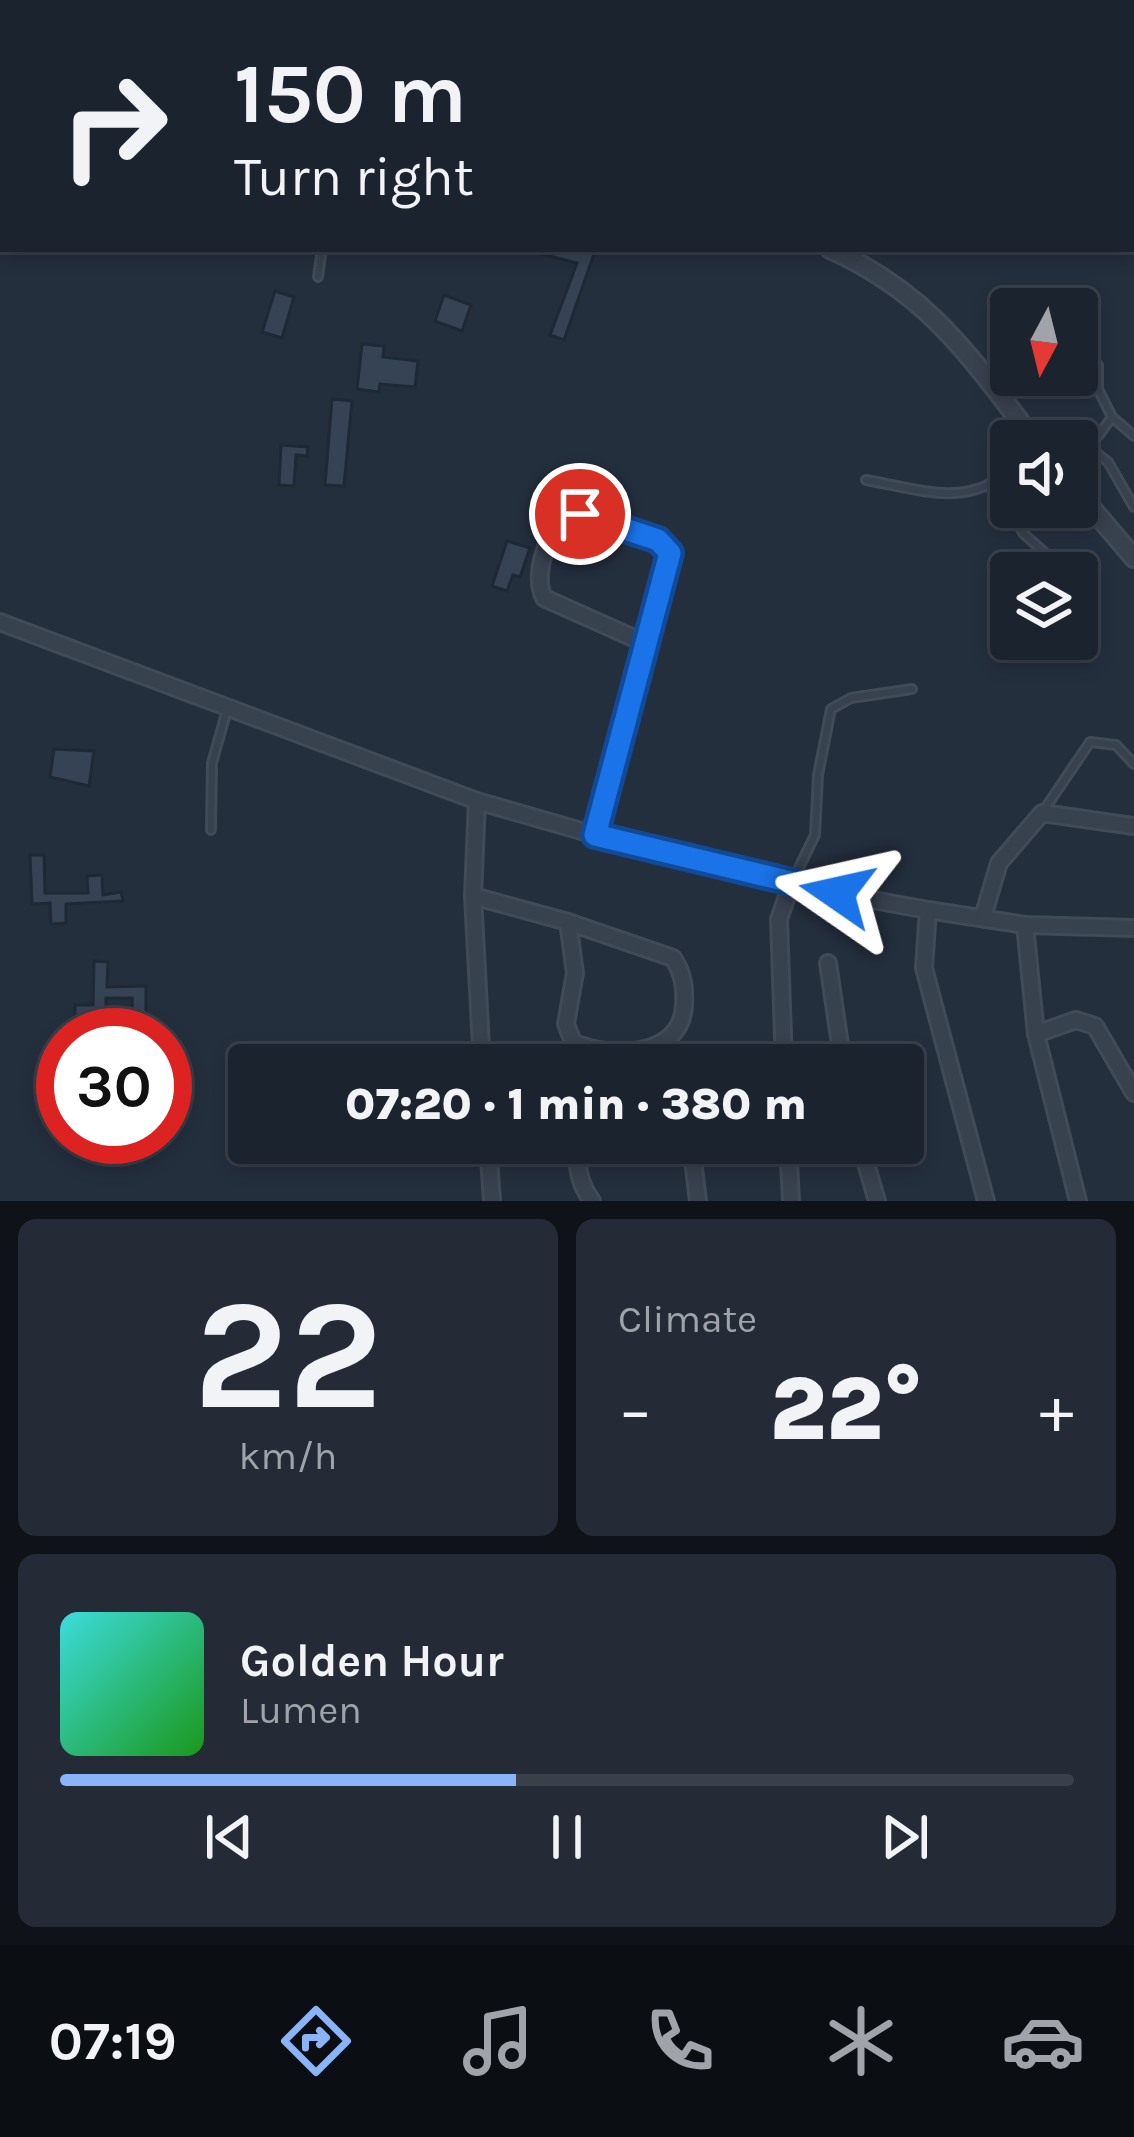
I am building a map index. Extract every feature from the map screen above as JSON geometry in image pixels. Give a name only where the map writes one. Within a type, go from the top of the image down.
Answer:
[{"type":"street","points":[[836,252],[883,276],[934,315],[1018,420]]},
{"type":"street","points":[[595,835],[647,644],[669,560],[665,544],[580,514],[562,519],[550,538],[538,582],[544,598],[647,644]]},
{"type":"street","points":[[1098,516],[1134,558]]},
{"type":"street","points":[[0,622],[477,801],[595,835],[790,885],[928,910],[1025,925],[1134,928]]},
{"type":"street","points":[[477,801],[473,896],[481,1044]]},
{"type":"street","points":[[983,917],[999,862],[1042,813],[1134,826]]},
{"type":"street","points":[[783,1044],[779,919],[790,885]]},
{"type":"street","points":[[473,896],[568,922],[673,958],[682,971],[684,1013],[677,1031],[664,1044],[625,1051],[585,1048],[573,1042],[566,1024],[575,973],[568,922]]},
{"type":"street","points":[[928,910],[924,968],[986,1201]]},
{"type":"street","points":[[1025,925],[1036,1034],[1078,1201]]},
{"type":"street","points":[[828,963],[840,1044]]},
{"type":"street","points":[[1036,1034],[1076,1020],[1095,1025],[1134,1093]]},
{"type":"street","points":[[489,1164],[492,1201]]},
{"type":"street","points":[[577,1164],[592,1201]]},
{"type":"street","points":[[694,1164],[698,1201]]},
{"type":"street","points":[[789,1164],[790,1201]]},
{"type":"street","points":[[867,1164],[878,1201]]},
{"type":"lane","points":[[318,277],[322,252]]},
{"type":"lane","points":[[1098,389],[1112,417],[1134,436]]},
{"type":"lane","points":[[1098,431],[1112,417]]},
{"type":"lane","points":[[1098,456],[1108,462],[1134,507]]},
{"type":"lane","points":[[866,480],[949,494],[972,494],[990,486]]},
{"type":"lane","points":[[1020,528],[1043,552]]},
{"type":"lane","points":[[790,885],[815,835],[818,775],[832,709],[850,698],[912,689]]},
{"type":"lane","points":[[211,830],[212,763],[228,709]]},
{"type":"lane","points":[[1042,813],[1090,742],[1116,745],[1134,764]]},
{"type":"building","points":[[534,252],[594,254],[564,340],[550,335],[577,263]]},
{"type":"building","points":[[275,291],[294,297],[282,338],[262,332]]},
{"type":"building","points":[[444,295],[471,305],[462,331],[435,321]]},
{"type":"building","points":[[362,344],[384,346],[383,357],[418,361],[415,387],[380,384],[379,392],[357,389]]},
{"type":"building","points":[[332,399],[352,401],[344,486],[325,485]]},
{"type":"building","points":[[281,445],[308,447],[307,456],[296,455],[294,486],[279,485]]},
{"type":"building","points":[[573,467],[601,476],[593,502],[565,492]]},
{"type":"building","points":[[507,541],[530,548],[520,577],[513,575],[507,591],[492,586]]},
{"type":"building","points":[[54,749],[94,751],[89,786],[50,777]]},
{"type":"building","points":[[30,855],[44,855],[45,893],[88,893],[87,876],[102,875],[103,895],[121,892],[123,901],[66,904],[66,923],[51,924],[50,903],[32,904]]},
{"type":"building","points":[[94,961],[108,962],[107,987],[146,986],[146,1008],[132,1008],[132,998],[106,998],[106,1008],[75,1008],[93,1005]]},
{"type":"route","points":[[580,514],[658,540],[670,553],[595,835],[837,893]]}]
